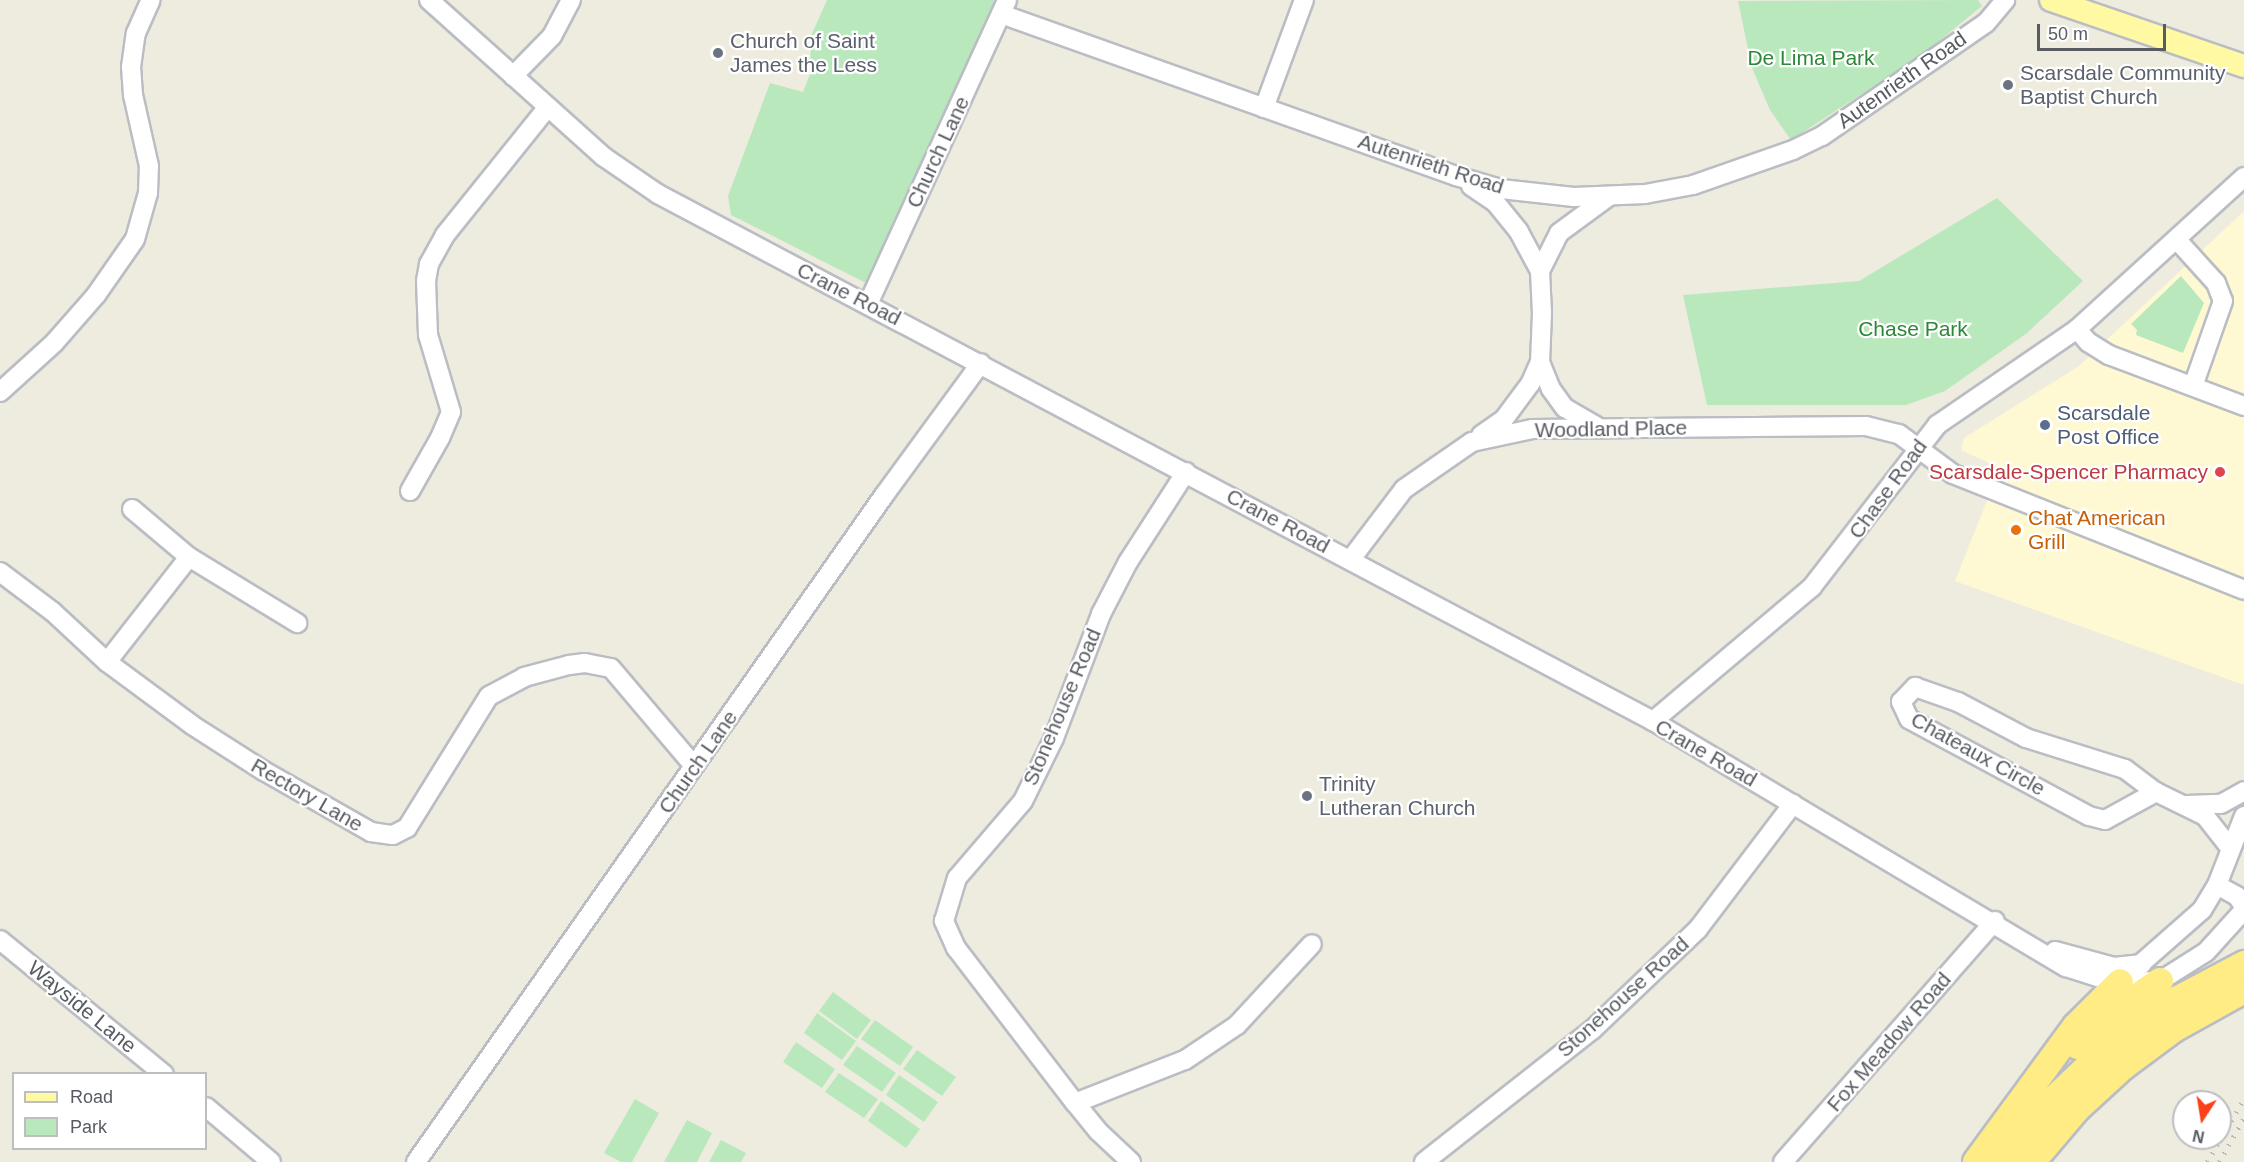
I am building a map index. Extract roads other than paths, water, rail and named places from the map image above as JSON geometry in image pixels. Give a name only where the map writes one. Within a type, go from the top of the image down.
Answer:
[{"type":"highway","points":[[2002,1162],[2055,1098],[2101,1054],[2178,999],[2244,964]]},
{"type":"highway","points":[[2034,1087],[2110,1016],[2152,972]]},
{"type":"highway","points":[[1976,1162],[2034,1087],[2086,1014],[2120,982]]},
{"type":"highway","points":[[2032,1162],[2077,1109],[2124,1066],[2174,1029],[2244,990]]},
{"type":"main road","points":[[2051,0],[2234,63]]},
{"type":"street","points":[[0,392],[54,344],[96,295],[139,229],[148,193],[149,166],[133,95],[131,66],[136,33],[152,0]]},
{"type":"street","name":"Crane Road","points":[[429,0],[612,164],[648,188],[1352,559],[1653,722],[2036,945],[2066,967],[2120,982],[2152,972]]},
{"type":"street","points":[[513,76],[552,36],[571,0]]},
{"type":"street","points":[[1264,108],[1304,0]]},
{"type":"street","name":"Autenrieth Road","points":[[1004,7],[1264,108],[1456,176],[1501,189],[1559,197],[1610,196],[1693,185],[1735,174],[1802,145],[1986,23],[2005,0]]},
{"type":"street","name":"Church Lane","points":[[868,304],[1004,7]]},
{"type":"street","points":[[2234,63],[2244,75]]},
{"type":"street","points":[[410,491],[441,438],[451,412],[428,335],[426,281],[429,264],[446,235],[548,107]]},
{"type":"street","points":[[1456,176],[1503,210],[1540,271]]},
{"type":"street","name":"Chase Road","points":[[1653,722],[1812,587],[1843,551],[1917,446],[1947,417],[2077,329],[2244,177]]},
{"type":"street","points":[[1597,427],[1565,408],[1551,389],[1540,362],[1540,271],[1559,233],[1573,219],[1610,196]]},
{"type":"street","points":[[2177,240],[2216,283],[2223,301],[2193,386]]},
{"type":"street","points":[[2077,329],[2088,342],[2109,355],[2244,406]]},
{"type":"street","points":[[1472,442],[1515,408],[1540,362]]},
{"type":"street","name":"Church Lane","points":[[416,1162],[981,363]]},
{"type":"street","name":"Woodland Place","points":[[1352,559],[1404,489],[1472,442],[1532,429],[1866,426],[1892,430],[1953,474],[2244,590]]},
{"type":"street","name":"Stonehouse Road","points":[[1131,1162],[1098,1131],[1075,1103],[956,948],[944,921],[957,879],[1023,801],[1054,738],[1101,614],[1128,561],[1186,472]]},
{"type":"street","points":[[132,509],[189,557],[297,623]]},
{"type":"street","points":[[106,662],[189,557]]},
{"type":"street","name":"Rectory Lane","points":[[0,572],[53,612],[106,662],[264,771],[347,820],[384,835],[407,828],[489,696],[524,677],[568,665],[585,663],[611,668],[694,766]]},
{"type":"street","name":"Chateaux Circle","points":[[2156,792],[2105,820],[2089,816],[1909,719],[1901,702],[1915,687],[1926,688],[2026,738],[2125,769],[2156,792],[2186,804],[2205,816],[2231,849]]},
{"type":"street","name":"Chateaux Circle","points":[[2186,804],[2221,804],[2244,791]]},
{"type":"street","name":"Stonehouse Road","points":[[1424,1162],[1592,1030],[1698,929],[1793,804]]},
{"type":"street","points":[[2152,972],[2193,920],[2220,877],[2244,816]]},
{"type":"street","points":[[2220,877],[2244,886]]},
{"type":"street","points":[[2120,982],[2206,952],[2244,908],[2237,896],[2220,877]]},
{"type":"street","name":"Fox Meadow Road","points":[[1783,1162],[1995,921]]},
{"type":"street","name":"Wayside Lane","points":[[0,940],[162,1072]]},
{"type":"street","points":[[1075,1103],[1185,1060],[1237,1024],[1312,944]]},
{"type":"street","points":[[2036,945],[2114,967],[2152,972]]},
{"type":"street","points":[[207,1108],[271,1162]]},
{"type":"railway","points":[[2207,1162],[2244,1099]]},
{"type":"railway","points":[[2219,1162],[2244,1118]]},
{"type":"place","name":"Church of Saint James the Less","points":[[718,53]]},
{"type":"place","name":"Scarsdale Community Baptist Church","points":[[2008,85]]},
{"type":"place","name":"Scarsdale Post Office","points":[[2045,425]]},
{"type":"place","name":"Scarsdale-Spencer Pharmacy","points":[[2220,472]]},
{"type":"place","name":"Chat American Grill","points":[[2016,530]]},
{"type":"place","name":"Trinity Lutheran Church","points":[[1307,796]]},
{"type":"park label","name":"De Lima Park","points":[[1811,58]]},
{"type":"park label","name":"Chase Park","points":[[1913,329]]}]
